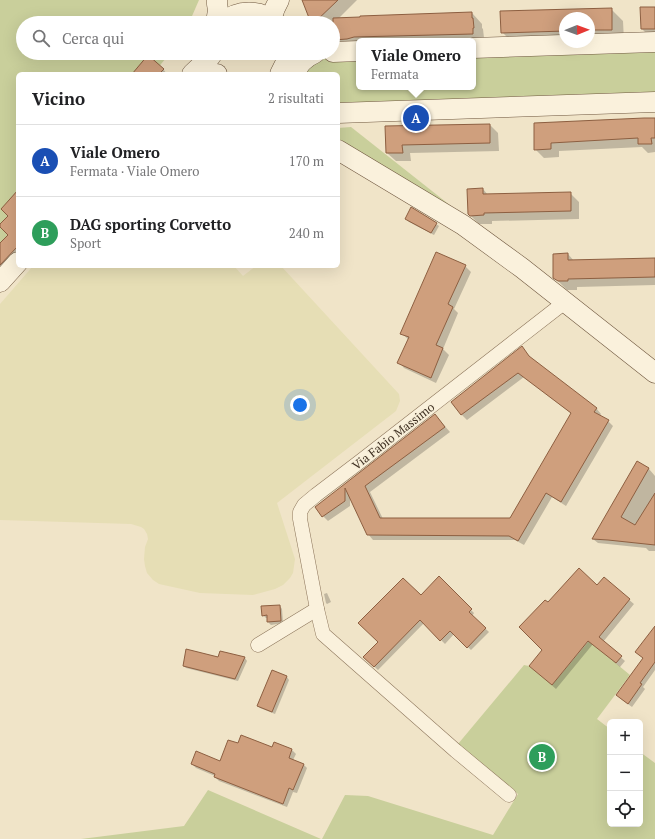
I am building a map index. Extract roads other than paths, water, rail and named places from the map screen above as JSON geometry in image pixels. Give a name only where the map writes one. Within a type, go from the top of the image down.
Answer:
[{"type":"street","points":[[221,14],[244,12],[268,14],[279,0]]},
{"type":"street","points":[[476,48],[655,42]]},
{"type":"street","points":[[340,52],[356,51]]},
{"type":"street","points":[[281,72],[286,60]]},
{"type":"street","points":[[296,72],[303,60]]},
{"type":"street","points":[[198,72],[214,66]]},
{"type":"street","points":[[340,112],[655,102]]},
{"type":"street","points":[[340,151],[463,225],[522,268],[655,373]]},
{"type":"street","points":[[0,282],[16,264]]},
{"type":"street","name":"Via Fabio Massimo","points":[[509,795],[456,752],[323,634],[300,520],[300,512],[304,505],[565,302]]},
{"type":"street","points":[[258,645],[317,609]]},
{"type":"place","name":"Viale Omero","points":[[416,118]]},
{"type":"place","name":"DAG sporting Corvetto","points":[[542,757]]}]
